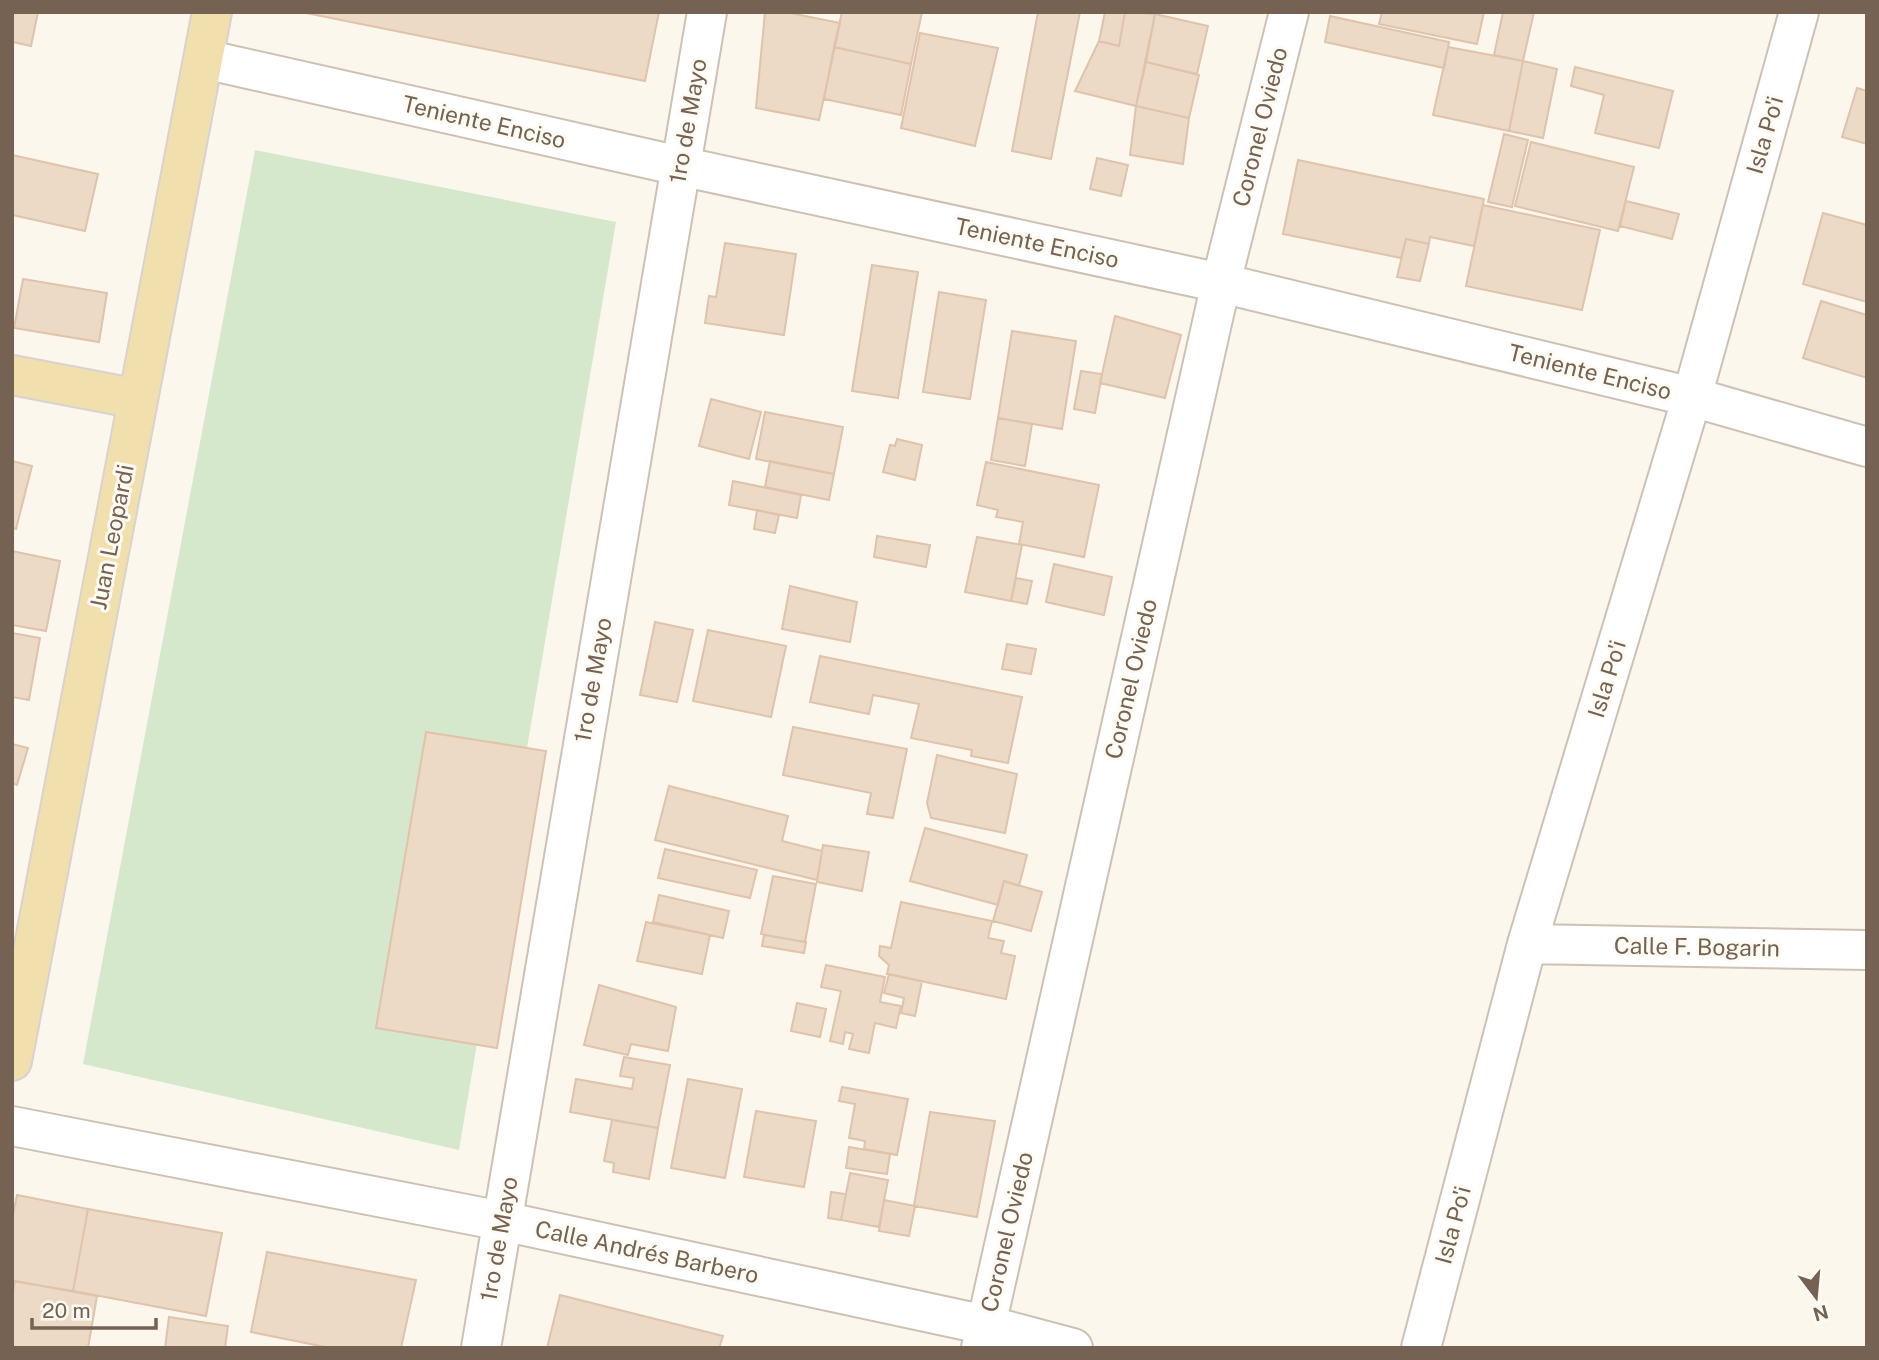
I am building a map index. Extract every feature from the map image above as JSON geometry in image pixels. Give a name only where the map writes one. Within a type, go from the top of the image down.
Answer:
[{"type":"main road","name":"Juan Leopardi","points":[[12,1061],[212,12]]},
{"type":"main road","points":[[12,375],[138,399]]},
{"type":"street","name":"1ro de Mayo","points":[[481,1348],[707,12]]},
{"type":"street","name":"Coronel Oviedo","points":[[983,1337],[1221,283],[1289,12]]},
{"type":"street","name":"Isla Po'i","points":[[1420,1348],[1527,944],[1692,397],[1799,12]]},
{"type":"street","name":"Teniente Enciso","points":[[204,59],[680,166],[1221,283],[1692,397],[1867,447]]},
{"type":"street","name":"Calle F. Bogarin","points":[[1527,944],[1867,950]]},
{"type":"street","name":"Calle Andrés Barbero","points":[[12,1126],[502,1221],[983,1337],[1073,1348]]},
{"type":"green space","points":[[255,150],[616,222],[459,1150],[83,1064]]},
{"type":"building","points":[[12,12],[38,12],[31,46],[12,42]]},
{"type":"building","points":[[301,12],[659,12],[645,81]]},
{"type":"building","points":[[765,12],[785,12],[840,23],[819,120],[756,108]]},
{"type":"building","points":[[842,12],[922,12],[911,64],[834,47]]},
{"type":"building","points":[[1038,12],[1080,12],[1051,159],[1012,151]]},
{"type":"building","points":[[1105,12],[1125,12],[1119,46],[1099,41]]},
{"type":"building","points":[[1125,12],[1155,14],[1136,106],[1075,91],[1099,41],[1119,46]]},
{"type":"building","points":[[1382,12],[1484,12],[1477,44],[1379,24]]},
{"type":"building","points":[[1503,12],[1534,12],[1523,61],[1494,55]]},
{"type":"building","points":[[1155,14],[1208,26],[1197,74],[1146,62]]},
{"type":"building","points":[[1330,16],[1449,42],[1444,68],[1325,42]]},
{"type":"building","points":[[920,33],[998,48],[975,146],[901,128]]},
{"type":"building","points":[[834,47],[911,64],[901,115],[824,99]]},
{"type":"building","points":[[1448,47],[1523,61],[1509,131],[1433,115]]},
{"type":"building","points":[[1523,61],[1557,69],[1543,138],[1509,131]]},
{"type":"building","points":[[1146,62],[1199,75],[1189,118],[1136,106]]},
{"type":"building","points":[[1575,67],[1673,91],[1659,148],[1595,133],[1604,95],[1571,86]]},
{"type":"building","points":[[1857,88],[1867,91],[1867,144],[1842,137]]},
{"type":"building","points":[[1136,106],[1189,118],[1183,164],[1130,155]]},
{"type":"building","points":[[1504,134],[1528,140],[1512,207],[1488,202]]},
{"type":"building","points":[[1531,142],[1634,167],[1618,231],[1515,206]]},
{"type":"building","points":[[12,155],[98,174],[85,231],[12,215]]},
{"type":"building","points":[[1097,158],[1128,165],[1121,196],[1090,189]]},
{"type":"building","points":[[1298,160],[1484,199],[1474,246],[1430,237],[1429,244],[1406,239],[1401,258],[1283,234]]},
{"type":"building","points":[[1626,201],[1679,214],[1672,239],[1620,226]]},
{"type":"building","points":[[1483,205],[1600,230],[1582,310],[1466,286]]},
{"type":"building","points":[[1823,213],[1867,225],[1867,302],[1803,284]]},
{"type":"building","points":[[1406,239],[1429,244],[1420,281],[1397,277]]},
{"type":"building","points":[[725,243],[796,254],[784,335],[705,323],[709,296],[716,297]]},
{"type":"building","points":[[872,265],[918,272],[898,398],[852,391]]},
{"type":"building","points":[[23,279],[107,293],[99,342],[14,328]]},
{"type":"building","points":[[939,292],[986,300],[970,399],[923,392]]},
{"type":"building","points":[[1821,301],[1867,315],[1867,378],[1803,358]]},
{"type":"building","points":[[1115,316],[1181,335],[1165,398],[1100,383]]},
{"type":"building","points":[[1012,331],[1076,341],[1062,429],[998,418]]},
{"type":"building","points":[[1081,371],[1102,374],[1095,413],[1074,409]]},
{"type":"building","points":[[711,399],[761,412],[749,459],[699,446]]},
{"type":"building","points":[[765,412],[843,427],[834,474],[756,459]]},
{"type":"building","points":[[998,418],[1032,424],[1025,466],[991,460]]},
{"type":"building","points":[[897,439],[922,445],[915,480],[883,472],[890,445],[895,446]]},
{"type":"building","points":[[12,461],[32,466],[16,529],[12,528]]},
{"type":"building","points":[[770,461],[834,474],[829,500],[765,487]]},
{"type":"building","points":[[986,462],[1099,485],[1084,557],[1019,544],[1023,522],[996,517],[998,510],[977,505]]},
{"type":"building","points":[[733,481],[801,495],[797,518],[729,505]]},
{"type":"building","points":[[757,510],[779,515],[775,533],[754,529]]},
{"type":"building","points":[[877,536],[930,545],[926,567],[874,557]]},
{"type":"building","points":[[977,537],[1022,545],[1011,601],[965,592]]},
{"type":"building","points":[[12,551],[60,561],[46,631],[12,625]]},
{"type":"building","points":[[1054,564],[1112,577],[1104,615],[1046,602]]},
{"type":"building","points":[[1016,578],[1032,581],[1027,604],[1011,601]]},
{"type":"building","points":[[790,586],[857,602],[850,642],[782,629]]},
{"type":"building","points":[[655,622],[693,630],[677,702],[640,695]]},
{"type":"building","points":[[708,630],[786,646],[771,717],[693,701]]},
{"type":"building","points":[[12,633],[40,638],[29,700],[12,697]]},
{"type":"building","points":[[1007,644],[1036,649],[1031,674],[1002,669]]},
{"type":"building","points":[[820,656],[1022,697],[1008,763],[971,756],[972,750],[911,738],[919,704],[873,695],[869,714],[810,702]]},
{"type":"building","points":[[793,727],[907,749],[893,818],[867,814],[871,793],[783,775]]},
{"type":"building","points":[[426,732],[546,751],[497,1048],[376,1028]]},
{"type":"building","points":[[12,744],[28,748],[17,785],[12,783]]},
{"type":"building","points":[[937,755],[1017,774],[1005,833],[931,818],[927,803]]},
{"type":"building","points":[[669,786],[788,816],[782,841],[822,851],[817,880],[655,840]]},
{"type":"building","points":[[925,828],[1027,855],[1019,886],[1004,881],[998,905],[910,881]]},
{"type":"building","points":[[823,845],[869,852],[862,891],[817,882]]},
{"type":"building","points":[[665,849],[757,870],[750,898],[658,878]]},
{"type":"building","points":[[773,876],[816,884],[805,942],[761,934]]},
{"type":"building","points":[[1004,881],[1042,892],[1031,931],[993,921]]},
{"type":"building","points":[[659,895],[729,911],[723,938],[653,922]]},
{"type":"building","points":[[901,902],[992,921],[988,938],[1004,941],[1001,953],[1015,956],[1006,999],[887,974],[889,965],[879,956],[880,946],[891,948]]},
{"type":"building","points":[[646,922],[710,935],[702,974],[637,961]]},
{"type":"building","points":[[764,935],[806,942],[804,953],[762,946]]},
{"type":"building","points":[[826,965],[885,977],[880,1002],[901,1006],[896,1028],[875,1023],[869,1053],[849,1049],[853,1034],[845,1032],[843,1044],[830,1041],[841,991],[821,987]]},
{"type":"building","points":[[889,974],[922,981],[915,1016],[901,1013],[904,998],[884,993]]},
{"type":"building","points":[[599,985],[676,1007],[668,1051],[631,1044],[628,1055],[584,1045]]},
{"type":"building","points":[[797,1003],[826,1009],[820,1037],[791,1031]]},
{"type":"building","points":[[624,1057],[670,1065],[658,1128],[570,1112],[576,1079],[632,1089],[634,1078],[620,1076]]},
{"type":"building","points":[[688,1079],[742,1089],[725,1178],[671,1168]]},
{"type":"building","points":[[842,1087],[908,1099],[897,1155],[864,1149],[865,1141],[849,1138],[855,1104],[839,1101]]},
{"type":"building","points":[[756,1111],[816,1121],[804,1187],[744,1177]]},
{"type":"building","points":[[930,1112],[995,1121],[977,1217],[914,1206]]},
{"type":"building","points":[[612,1120],[658,1128],[649,1179],[613,1172],[614,1163],[604,1161]]},
{"type":"building","points":[[849,1147],[890,1154],[887,1174],[846,1168]]},
{"type":"building","points":[[850,1173],[888,1180],[879,1227],[841,1220]]},
{"type":"building","points":[[831,1192],[846,1194],[841,1220],[828,1218]]},
{"type":"building","points":[[17,1195],[88,1209],[73,1291],[12,1281],[12,1219]]},
{"type":"building","points":[[884,1200],[915,1206],[909,1236],[879,1231]]},
{"type":"building","points":[[88,1209],[222,1233],[206,1316],[73,1291]]},
{"type":"building","points":[[267,1252],[416,1280],[401,1348],[330,1348],[251,1332]]},
{"type":"building","points":[[15,1281],[97,1296],[88,1348],[12,1348],[12,1296]]},
{"type":"building","points":[[560,1295],[723,1336],[719,1348],[547,1348]]},
{"type":"building","points":[[169,1317],[228,1326],[225,1348],[165,1348]]}]
